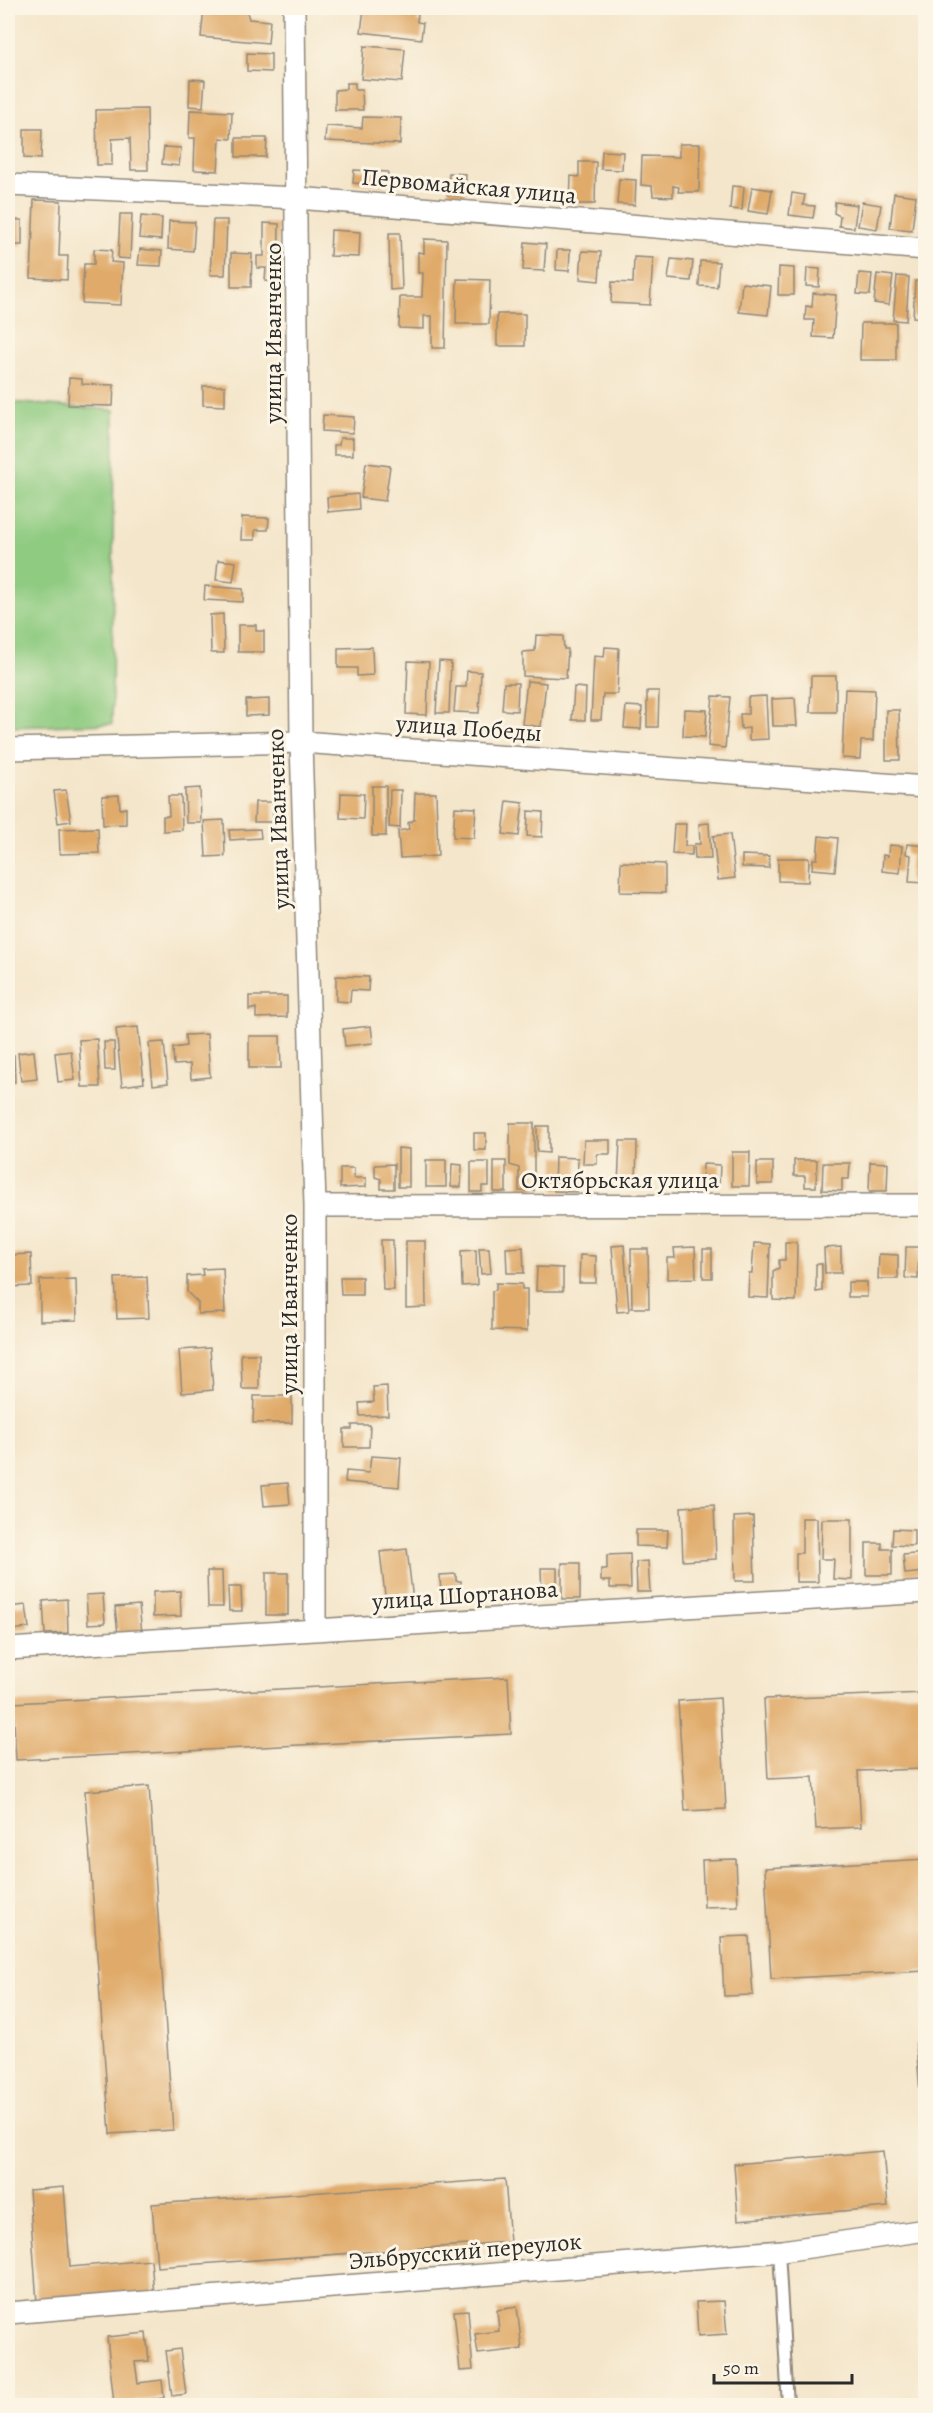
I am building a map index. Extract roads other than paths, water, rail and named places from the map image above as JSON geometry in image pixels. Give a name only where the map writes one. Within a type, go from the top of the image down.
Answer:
[{"type":"street","name":"улица Иванченко","points":[[294,8],[301,742],[315,1206],[315,1629]]},
{"type":"street","name":"Первомайская улица","points":[[8,184],[297,198],[926,249]]},
{"type":"street","name":"улица Победы","points":[[8,749],[301,742],[926,787]]},
{"type":"street","name":"Октябрьская улица","points":[[315,1206],[926,1205]]},
{"type":"street","name":"улица Шортанова","points":[[8,1649],[926,1592]]},
{"type":"street","name":"Эльбрусский переулок","points":[[8,2313],[779,2251],[926,2230]]},
{"type":"lane","points":[[779,2251],[788,2406]]}]
